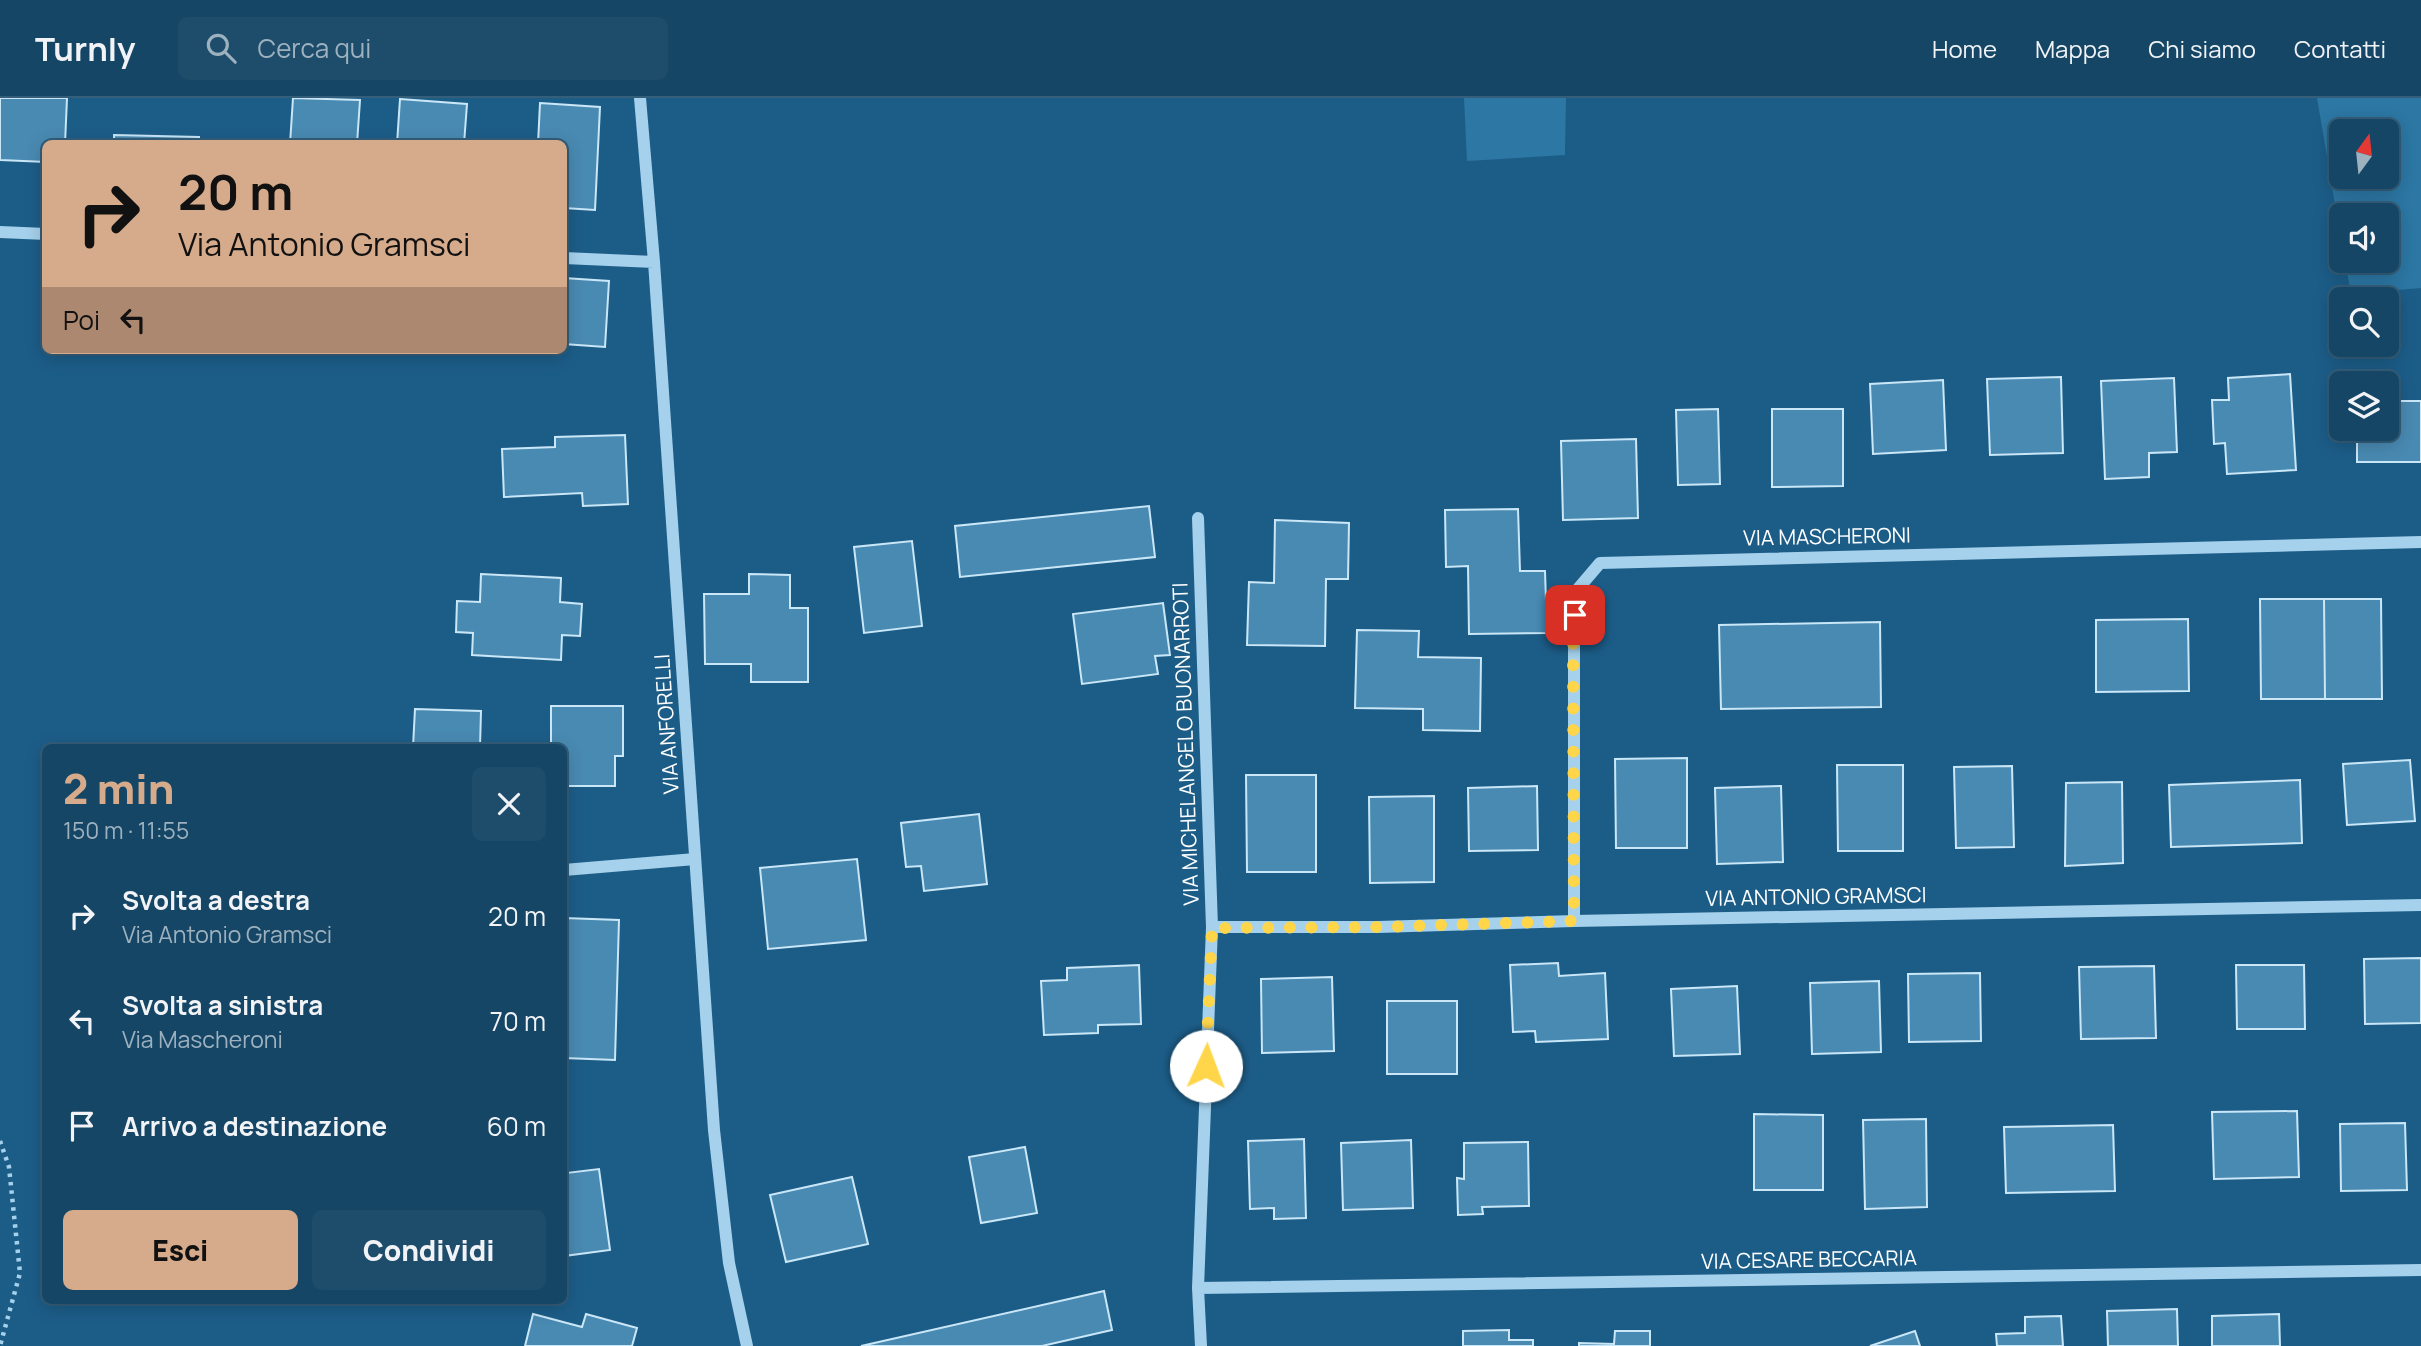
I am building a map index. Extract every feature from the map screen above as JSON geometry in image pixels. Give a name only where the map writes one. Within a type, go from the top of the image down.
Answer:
[{"type":"street","name":"VIA ANFORELLI","points":[[640,98],[717,1157],[729,1263],[747,1346]]},
{"type":"street","points":[[0,232],[42,234]]},
{"type":"street","points":[[567,258],[654,262]]},
{"type":"street","name":"VIA MICHELANGELO BUONARROTI","points":[[1198,518],[1212,928],[1198,1288],[1200,1346]]},
{"type":"street","name":"VIA MASCHERONI","points":[[1574,921],[1573,639],[1577,590],[1600,563],[2421,542]]},
{"type":"street","points":[[567,870],[695,859]]},
{"type":"street","name":"VIA ANTONIO GRAMSCI","points":[[1212,928],[1378,927],[2421,905]]},
{"type":"street","name":"VIA CESARE BECCARIA","points":[[1198,1288],[2421,1270]]},
{"type":"path","points":[[0,1141],[9,1167],[20,1273],[0,1346]]},
{"type":"shaded area","points":[[1464,98],[1566,98],[1565,155],[1467,161]]},
{"type":"shaded area","points":[[2317,98],[2421,98],[2421,288],[2399,290],[2399,287],[2350,287],[2347,273],[2399,273],[2399,203],[2335,203],[2332,189],[2399,189],[2399,119],[2329,119],[2329,169]]},
{"type":"building","points":[[0,98],[67,98],[65,140],[42,140],[42,162],[0,160]]},
{"type":"building","points":[[293,98],[360,100],[357,140],[290,140]]},
{"type":"building","points":[[400,99],[467,104],[464,140],[397,140]]},
{"type":"building","points":[[540,103],[600,107],[595,210],[567,208],[567,140],[538,140]]},
{"type":"building","points":[[114,135],[199,137],[199,140],[114,140]]},
{"type":"building","points":[[567,278],[609,281],[605,347],[567,344]]},
{"type":"building","points":[[2290,374],[2296,470],[2227,474],[2225,443],[2214,444],[2212,400],[2229,400],[2228,378]]},
{"type":"building","points":[[2061,377],[2063,453],[1990,455],[1987,379]]},
{"type":"building","points":[[2174,378],[2177,452],[2149,453],[2149,477],[2105,479],[2101,381]]},
{"type":"building","points":[[1943,380],[1946,450],[1873,454],[1870,384]]},
{"type":"building","points":[[2399,401],[2421,401],[2421,462],[2357,462],[2357,441],[2399,441]]},
{"type":"building","points":[[1718,409],[1720,484],[1678,485],[1676,410]]},
{"type":"building","points":[[1772,409],[1843,409],[1843,486],[1772,487]]},
{"type":"building","points":[[625,435],[628,504],[583,506],[582,493],[504,497],[502,449],[555,447],[555,437]]},
{"type":"building","points":[[1636,439],[1638,518],[1563,520],[1561,441]]},
{"type":"building","points":[[1149,506],[1155,557],[960,577],[955,526]]},
{"type":"building","points":[[1518,509],[1520,571],[1545,571],[1547,633],[1469,634],[1468,566],[1446,567],[1445,510]]},
{"type":"building","points":[[1275,520],[1349,523],[1348,579],[1326,579],[1325,646],[1247,645],[1249,582],[1274,583]]},
{"type":"building","points":[[912,541],[922,626],[864,633],[854,547]]},
{"type":"building","points":[[481,574],[561,578],[560,602],[582,604],[580,636],[562,635],[561,660],[472,655],[473,633],[456,632],[457,601],[480,602]]},
{"type":"building","points":[[749,574],[790,575],[790,608],[808,608],[808,682],[751,682],[751,664],[705,664],[704,594],[749,594]]},
{"type":"building","points":[[2260,599],[2324,599],[2325,699],[2261,699]]},
{"type":"building","points":[[2324,599],[2381,599],[2382,699],[2325,699]]},
{"type":"building","points":[[1163,603],[1170,655],[1155,656],[1158,674],[1082,684],[1073,614]]},
{"type":"building","points":[[2188,619],[2189,691],[2096,692],[2096,620]]},
{"type":"building","points":[[1880,622],[1881,707],[1721,709],[1719,625]]},
{"type":"building","points":[[1357,630],[1419,631],[1418,657],[1481,658],[1480,731],[1423,730],[1423,709],[1355,708]]},
{"type":"building","points":[[551,706],[623,706],[623,756],[615,756],[615,786],[567,786],[567,744],[551,744]]},
{"type":"building","points":[[415,709],[481,711],[480,744],[413,744]]},
{"type":"building","points":[[1687,758],[1687,848],[1616,848],[1615,759]]},
{"type":"building","points":[[2410,760],[2415,821],[2347,825],[2343,764]]},
{"type":"building","points":[[1837,765],[1903,765],[1903,851],[1838,851]]},
{"type":"building","points":[[2012,766],[2014,847],[1956,848],[1954,767]]},
{"type":"building","points":[[1246,775],[1316,775],[1316,872],[1247,872]]},
{"type":"building","points":[[2300,780],[2302,843],[2171,847],[2169,785]]},
{"type":"building","points":[[2122,782],[2123,863],[2065,866],[2066,783]]},
{"type":"building","points":[[1537,786],[1538,850],[1469,851],[1468,788]]},
{"type":"building","points":[[1781,786],[1783,862],[1717,864],[1715,788]]},
{"type":"building","points":[[1434,796],[1434,882],[1370,883],[1369,797]]},
{"type":"building","points":[[979,814],[987,884],[924,891],[921,866],[906,867],[901,823]]},
{"type":"building","points":[[857,859],[866,940],[768,949],[760,868]]},
{"type":"building","points":[[567,918],[619,920],[615,1060],[567,1058]]},
{"type":"building","points":[[2421,958],[2421,1023],[2365,1024],[2364,959]]},
{"type":"building","points":[[1558,963],[1559,976],[1605,973],[1608,1039],[1536,1042],[1535,1031],[1513,1032],[1510,965]]},
{"type":"building","points":[[1139,965],[1141,1024],[1098,1025],[1098,1033],[1044,1035],[1041,981],[1067,980],[1067,968]]},
{"type":"building","points":[[2236,965],[2304,965],[2305,1029],[2237,1029]]},
{"type":"building","points":[[2154,966],[2156,1038],[2081,1039],[2079,967]]},
{"type":"building","points":[[1980,973],[1981,1041],[1909,1042],[1908,974]]},
{"type":"building","points":[[1332,977],[1334,1051],[1262,1053],[1261,979]]},
{"type":"building","points":[[1879,981],[1881,1052],[1812,1054],[1810,983]]},
{"type":"building","points":[[1737,986],[1740,1054],[1674,1056],[1671,989]]},
{"type":"building","points":[[1387,1001],[1457,1001],[1457,1074],[1387,1074]]},
{"type":"building","points":[[2297,1111],[2299,1177],[2214,1179],[2212,1112]]},
{"type":"building","points":[[1754,1114],[1823,1115],[1823,1190],[1754,1190]]},
{"type":"building","points":[[1926,1119],[1927,1207],[1865,1209],[1863,1120]]},
{"type":"building","points":[[2405,1123],[2407,1190],[2341,1191],[2340,1124]]},
{"type":"building","points":[[2113,1125],[2115,1191],[2006,1193],[2004,1127]]},
{"type":"building","points":[[1304,1139],[1306,1218],[1274,1219],[1274,1208],[1250,1209],[1248,1141]]},
{"type":"building","points":[[1411,1140],[1413,1208],[1343,1210],[1341,1143]]},
{"type":"building","points":[[1528,1142],[1529,1206],[1482,1207],[1483,1214],[1458,1215],[1457,1178],[1464,1179],[1464,1143]]},
{"type":"building","points":[[1025,1147],[1037,1213],[981,1223],[969,1157]]},
{"type":"building","points":[[599,1169],[610,1250],[567,1256],[567,1173]]},
{"type":"building","points":[[852,1177],[868,1244],[786,1262],[770,1195]]},
{"type":"building","points":[[1104,1291],[1112,1330],[1042,1346],[861,1346]]},
{"type":"building","points":[[2177,1309],[2178,1346],[2108,1346],[2107,1311]]},
{"type":"building","points":[[533,1314],[582,1327],[586,1314],[637,1328],[632,1346],[525,1346]]},
{"type":"building","points":[[2279,1314],[2280,1346],[2212,1346],[2212,1316]]},
{"type":"building","points":[[2061,1316],[2063,1346],[1997,1346],[1996,1334],[2025,1333],[2025,1317]]},
{"type":"building","points":[[1509,1330],[1509,1340],[1533,1340],[1533,1346],[1463,1346],[1463,1331]]},
{"type":"building","points":[[1615,1331],[1650,1331],[1650,1346],[1579,1346],[1579,1343],[1614,1344]]},
{"type":"building","points":[[1915,1331],[1920,1346],[1870,1346]]},
{"type":"route","points":[[1206,1066],[1212,928],[1378,927],[1574,921],[1575,615]]}]
